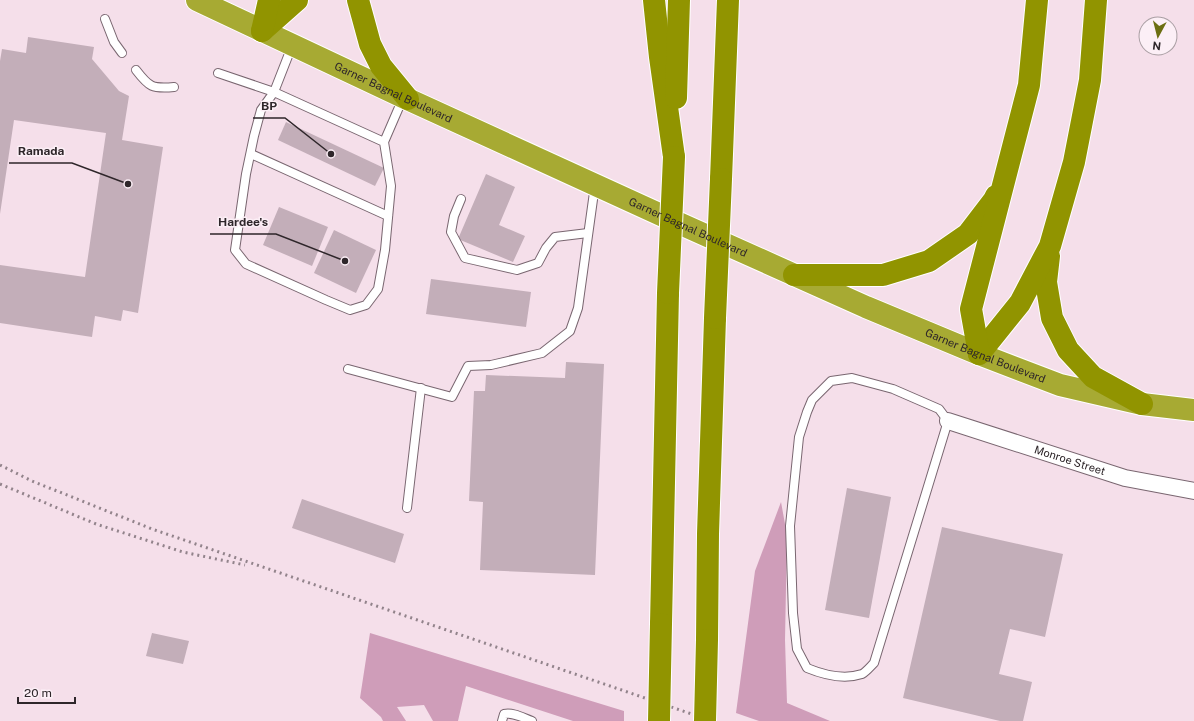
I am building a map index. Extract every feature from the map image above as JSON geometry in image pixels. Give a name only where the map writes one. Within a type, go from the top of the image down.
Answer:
[{"type":"highway","name":"Garner Bagnal Boulevard","points":[[197,0],[406,98],[794,275],[979,354],[1060,385],[1142,404],[1194,410]]},
{"type":"highway","points":[[262,31],[269,0]]},
{"type":"highway","points":[[262,31],[297,0]]},
{"type":"highway","points":[[358,0],[372,50],[381,66],[406,98]]},
{"type":"highway","points":[[654,0],[674,157]]},
{"type":"highway","points":[[659,721],[668,293],[680,0]]},
{"type":"highway","points":[[705,721],[715,318],[728,0]]},
{"type":"highway","points":[[979,354],[972,308],[1029,85],[1037,0]]},
{"type":"highway","points":[[1096,0],[1090,80],[1074,162],[1050,246],[1046,282],[1052,318],[1068,350],[1093,377],[1142,404]]},
{"type":"highway","points":[[794,275],[883,275],[929,261],[968,234],[994,200],[1008,165]]},
{"type":"highway","points":[[979,354],[1020,303],[1050,246]]},
{"type":"street","name":"Monroe Street","points":[[948,421],[1125,478],[1194,491]]},
{"type":"lane","points":[[105,19],[114,42],[122,53]]},
{"type":"lane","points":[[292,45],[274,92],[261,110],[251,154],[235,250],[246,264],[350,310],[366,305],[378,289],[385,250],[391,186],[384,142],[406,98]]},
{"type":"lane","points":[[136,70],[146,84],[160,88],[174,87]]},
{"type":"lane","points":[[218,73],[274,92],[384,142]]},
{"type":"lane","points":[[251,154],[388,216]]},
{"type":"lane","points":[[348,369],[452,397],[468,366],[491,365],[542,353],[570,331],[578,308],[595,184]]},
{"type":"lane","points":[[460,199],[450,232],[465,258],[517,270],[538,263],[546,248],[555,237],[588,233]]},
{"type":"lane","points":[[852,378],[893,389],[939,409],[948,421],[874,663],[863,673],[848,676],[823,674],[807,668],[797,649],[792,613],[790,526],[799,437],[806,412],[812,400],[831,381],[852,378]]},
{"type":"lane","points":[[407,508],[421,388]]},
{"type":"lane","points":[[502,721],[504,714],[513,713],[532,721]]},
{"type":"shaded area","points":[[781,502],[787,535],[785,640],[787,703],[830,721],[759,721],[736,713],[755,571]]},
{"type":"shaded area","points":[[370,633],[624,711],[624,721],[573,721],[466,686],[458,721],[433,721],[424,705],[397,707],[406,721],[383,721],[381,717],[360,698]]},
{"type":"building","points":[[28,37],[94,47],[92,59],[119,91],[129,96],[122,140],[163,147],[138,313],[123,310],[121,321],[95,316],[92,337],[0,323],[0,265],[85,277],[106,133],[14,120],[0,214],[0,61],[2,49],[26,53]]},
{"type":"building","points":[[286,122],[384,168],[375,186],[278,140]]},
{"type":"building","points":[[486,174],[515,187],[499,225],[525,236],[513,262],[458,239]]},
{"type":"building","points":[[279,207],[328,227],[312,266],[263,245]]},
{"type":"building","points":[[334,230],[376,250],[356,293],[314,273]]},
{"type":"building","points":[[431,279],[531,292],[526,327],[426,314]]},
{"type":"building","points":[[566,362],[604,364],[595,575],[480,570],[483,502],[469,501],[474,391],[485,391],[486,375],[565,378]]},
{"type":"building","points":[[847,488],[891,497],[869,618],[825,610]]},
{"type":"building","points":[[302,499],[404,534],[395,563],[292,528]]},
{"type":"building","points":[[942,527],[1063,554],[1045,637],[1010,629],[999,674],[1032,682],[1023,721],[1000,721],[903,698]]},
{"type":"building","points":[[152,633],[189,641],[183,664],[146,656]]},
{"type":"railway","points":[[0,465],[32,481],[152,529],[712,721]]},
{"type":"railway","points":[[0,484],[96,524],[183,552],[245,565]]},
{"type":"place","name":"BP","points":[[331,154]]},
{"type":"place","name":"Ramada","points":[[128,184]]},
{"type":"place","name":"Hardee's","points":[[345,261]]}]
